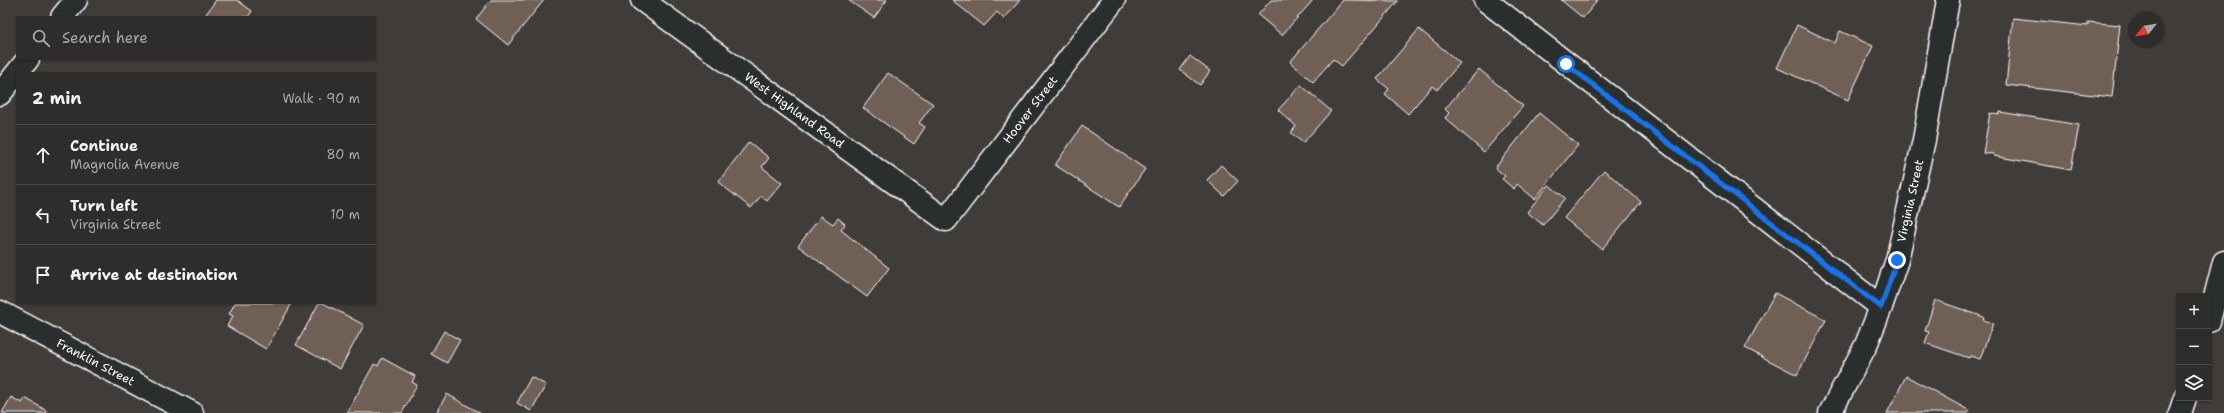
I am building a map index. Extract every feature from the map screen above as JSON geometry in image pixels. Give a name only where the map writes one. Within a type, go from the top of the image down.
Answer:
[{"type":"main road","points":[[63,16],[76,0]]},
{"type":"main road","name":"West Highland Road","points":[[642,0],[946,220]]},
{"type":"main road","name":"Hoover Street","points":[[946,220],[1114,0]]},
{"type":"main road","points":[[1485,0],[1881,307]]},
{"type":"main road","name":"Virginia Street","points":[[1830,413],[1866,345],[1897,260],[1924,140],[1948,0]]},
{"type":"main road","points":[[18,72],[27,60]]},
{"type":"main road","points":[[0,94],[16,74]]},
{"type":"main road","points":[[2212,309],[2224,262]]},
{"type":"main road","name":"Franklin Street","points":[[0,312],[192,413]]},
{"type":"main road","points":[[2180,413],[2184,401]]},
{"type":"building","points":[[216,0],[237,0],[252,11],[249,16],[205,16]]},
{"type":"building","points":[[491,0],[544,0],[508,45],[476,19]]},
{"type":"building","points":[[848,0],[887,0],[874,18]]},
{"type":"building","points":[[952,0],[1020,0],[1004,19],[997,12],[984,26]]},
{"type":"building","points":[[1271,0],[1313,0],[1282,35],[1258,15]]},
{"type":"building","points":[[1343,0],[1398,1],[1342,66],[1333,59],[1313,82],[1290,62]]},
{"type":"building","points":[[1561,0],[1598,0],[1583,18]]},
{"type":"building","points":[[2013,18],[2088,26],[2088,22],[2120,25],[2112,97],[2006,85]]},
{"type":"building","points":[[1797,25],[1835,43],[1840,31],[1873,46],[1848,100],[1777,68]]},
{"type":"building","points":[[1419,29],[1460,63],[1437,90],[1432,86],[1408,114],[1385,94],[1389,89],[1377,79]]},
{"type":"building","points":[[1190,56],[1210,71],[1200,85],[1180,70]]},
{"type":"building","points":[[1479,69],[1523,106],[1484,152],[1445,118],[1449,113],[1445,109]]},
{"type":"building","points":[[888,73],[933,104],[919,123],[925,127],[914,144],[863,108]]},
{"type":"building","points":[[1301,85],[1331,111],[1303,143],[1291,133],[1296,126],[1278,110]]},
{"type":"building","points":[[2000,112],[2079,125],[2071,170],[1983,153],[1990,113],[1999,115]]},
{"type":"building","points":[[1539,113],[1578,145],[1535,199],[1517,184],[1514,189],[1502,179],[1505,176],[1495,168]]},
{"type":"building","points":[[1082,126],[1145,169],[1119,207],[1055,165]]},
{"type":"building","points":[[749,142],[769,158],[762,167],[782,183],[767,201],[761,196],[751,208],[718,182]]},
{"type":"building","points":[[1221,165],[1238,181],[1224,196],[1207,180]]},
{"type":"building","points":[[1604,170],[1641,202],[1602,249],[1564,218]]},
{"type":"building","points":[[1549,185],[1565,198],[1543,225],[1527,212]]},
{"type":"building","points":[[821,216],[833,224],[838,218],[845,224],[841,230],[889,268],[867,297],[798,246]]},
{"type":"building","points":[[1775,293],[1826,320],[1797,375],[1745,348]]},
{"type":"building","points":[[1935,300],[1984,317],[1983,320],[1993,323],[1980,359],[1970,356],[1969,358],[1925,343],[1929,332],[1925,331]]},
{"type":"building","points":[[234,304],[291,304],[266,349],[227,326],[233,316],[229,314]]},
{"type":"building","points":[[318,304],[325,304],[364,325],[340,369],[296,345]]},
{"type":"building","points":[[444,331],[460,340],[447,363],[431,354]]},
{"type":"building","points":[[382,358],[415,376],[412,382],[417,385],[402,413],[347,413],[374,364],[378,366]]},
{"type":"building","points":[[1906,376],[1970,411],[1969,413],[1887,413]]},
{"type":"building","points":[[531,377],[546,385],[531,411],[517,403]]},
{"type":"building","points":[[447,394],[480,413],[436,413]]},
{"type":"building","points":[[11,397],[22,403],[25,398],[47,411],[45,413],[2,413]]},
{"type":"route","points":[[1566,64],[1881,307],[1897,260]]}]
